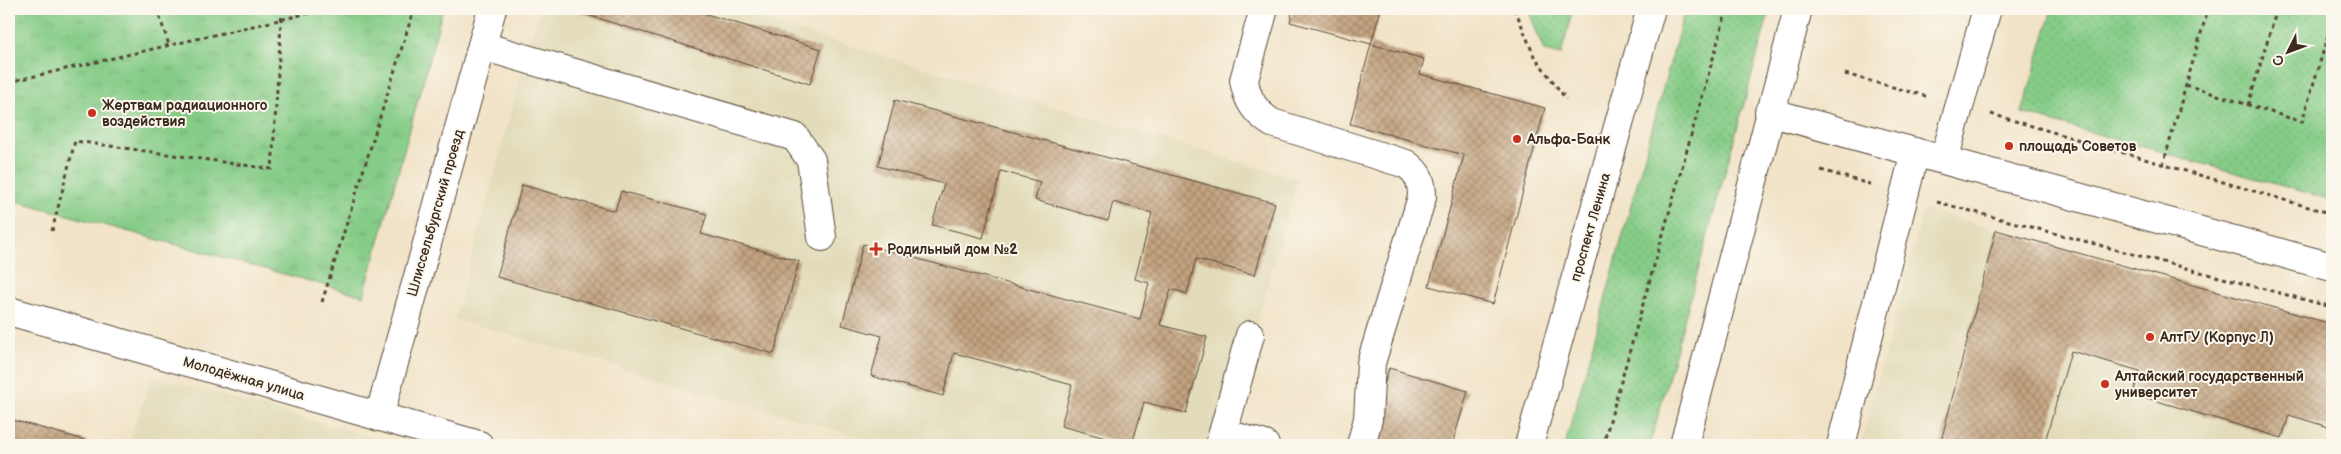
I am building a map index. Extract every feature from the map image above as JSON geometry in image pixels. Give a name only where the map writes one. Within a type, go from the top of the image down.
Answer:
[{"type":"street","name":"Шлиссельбургский проезд","points":[[379,417],[492,9]]},
{"type":"street","points":[[1264,9],[1244,80],[1251,105],[1260,116],[1272,123],[1406,164],[1413,169],[1421,182],[1422,197],[1371,363],[1368,419],[1361,445]]},
{"type":"street","name":"проспект Ленина","points":[[1529,445],[1651,9]]},
{"type":"street","points":[[1684,445],[1798,9]]},
{"type":"street","points":[[1944,160],[1987,9]]},
{"type":"street","points":[[482,46],[795,137],[811,160],[822,237]]},
{"type":"street","points":[[1770,112],[2332,267]]},
{"type":"street","points":[[1841,445],[1915,152]]},
{"type":"street","name":"Молодёжная улица","points":[[9,310],[479,445]]},
{"type":"street","points":[[1250,335],[1222,439],[1265,445]]},
{"type":"path","points":[[157,9],[170,45]]},
{"type":"path","points":[[52,230],[75,141],[272,169],[282,9]]},
{"type":"path","points":[[9,82],[327,9]]},
{"type":"path","points":[[322,302],[414,9]]},
{"type":"path","points":[[1515,9],[1534,56],[1566,99]]},
{"type":"path","points":[[1603,445],[1727,9]]},
{"type":"path","points":[[2163,165],[2208,9]]},
{"type":"path","points":[[2248,105],[2277,9]]},
{"type":"path","points":[[2186,85],[2302,122],[2332,22]]},
{"type":"path","points":[[1846,74],[1960,105],[2332,214]]},
{"type":"path","points":[[1821,170],[2332,308]]},
{"type":"shaded area","name":"Родильный дом №2","points":[[539,9],[726,9],[1297,179],[1223,445],[886,445],[455,319]]},
{"type":"shaded area","name":"Алтайский государственный университет","points":[[1924,209],[2332,324],[2332,445],[1860,445]]},
{"type":"shaded area","points":[[152,376],[400,445],[128,445]]},
{"type":"green space","points":[[9,9],[443,9],[364,296],[9,199]]},
{"type":"green space","points":[[1528,9],[1573,9],[1561,55],[1544,51]]},
{"type":"green space","points":[[1685,9],[1770,9],[1650,445],[1565,445]]},
{"type":"green space","points":[[2052,9],[2332,9],[2332,200],[2022,113]]},
{"type":"building","points":[[568,9],[690,9],[821,49],[810,84]]},
{"type":"building","points":[[1293,9],[1381,9],[1371,44],[1290,22]]},
{"type":"building","points":[[1371,44],[1424,59],[1420,74],[1545,108],[1493,304],[1429,286],[1464,155],[1350,124]]},
{"type":"building","points":[[895,100],[1275,203],[1255,275],[1196,259],[1187,294],[1171,289],[1160,325],[1207,337],[1186,413],[1144,402],[1132,445],[1061,426],[1072,385],[954,353],[943,396],[871,376],[882,336],[842,325],[863,244],[1140,319],[1149,283],[1135,279],[1152,213],[1113,202],[1108,221],[1035,200],[1040,182],[1001,171],[983,238],[932,225],[944,184],[878,166]]},
{"type":"building","points":[[522,185],[615,211],[621,191],[707,214],[701,234],[799,261],[774,354],[497,277]]},
{"type":"building","name":"Алтайский государственный университет","points":[[1996,230],[2332,324],[2332,428],[2289,415],[2282,438],[2133,394],[2140,371],[2071,351],[2044,445],[1940,445]]},
{"type":"building","points":[[1389,368],[1468,391],[1452,445],[1367,445]]},
{"type":"building","points":[[9,419],[88,441],[86,445],[9,445]]},
{"type":"place","name":"Жертвам радиационного воздействия","points":[[92,113]]},
{"type":"place","name":"Альфа-Банк","points":[[1517,139]]},
{"type":"place","name":"площадь Советов","points":[[2009,146]]},
{"type":"place","name":"Родильный дом №2","points":[[876,249]]},
{"type":"place","name":"АлтГУ (Корпус Л)","points":[[2150,337]]},
{"type":"place","name":"Алтайский государственный университет","points":[[2105,384]]}]
